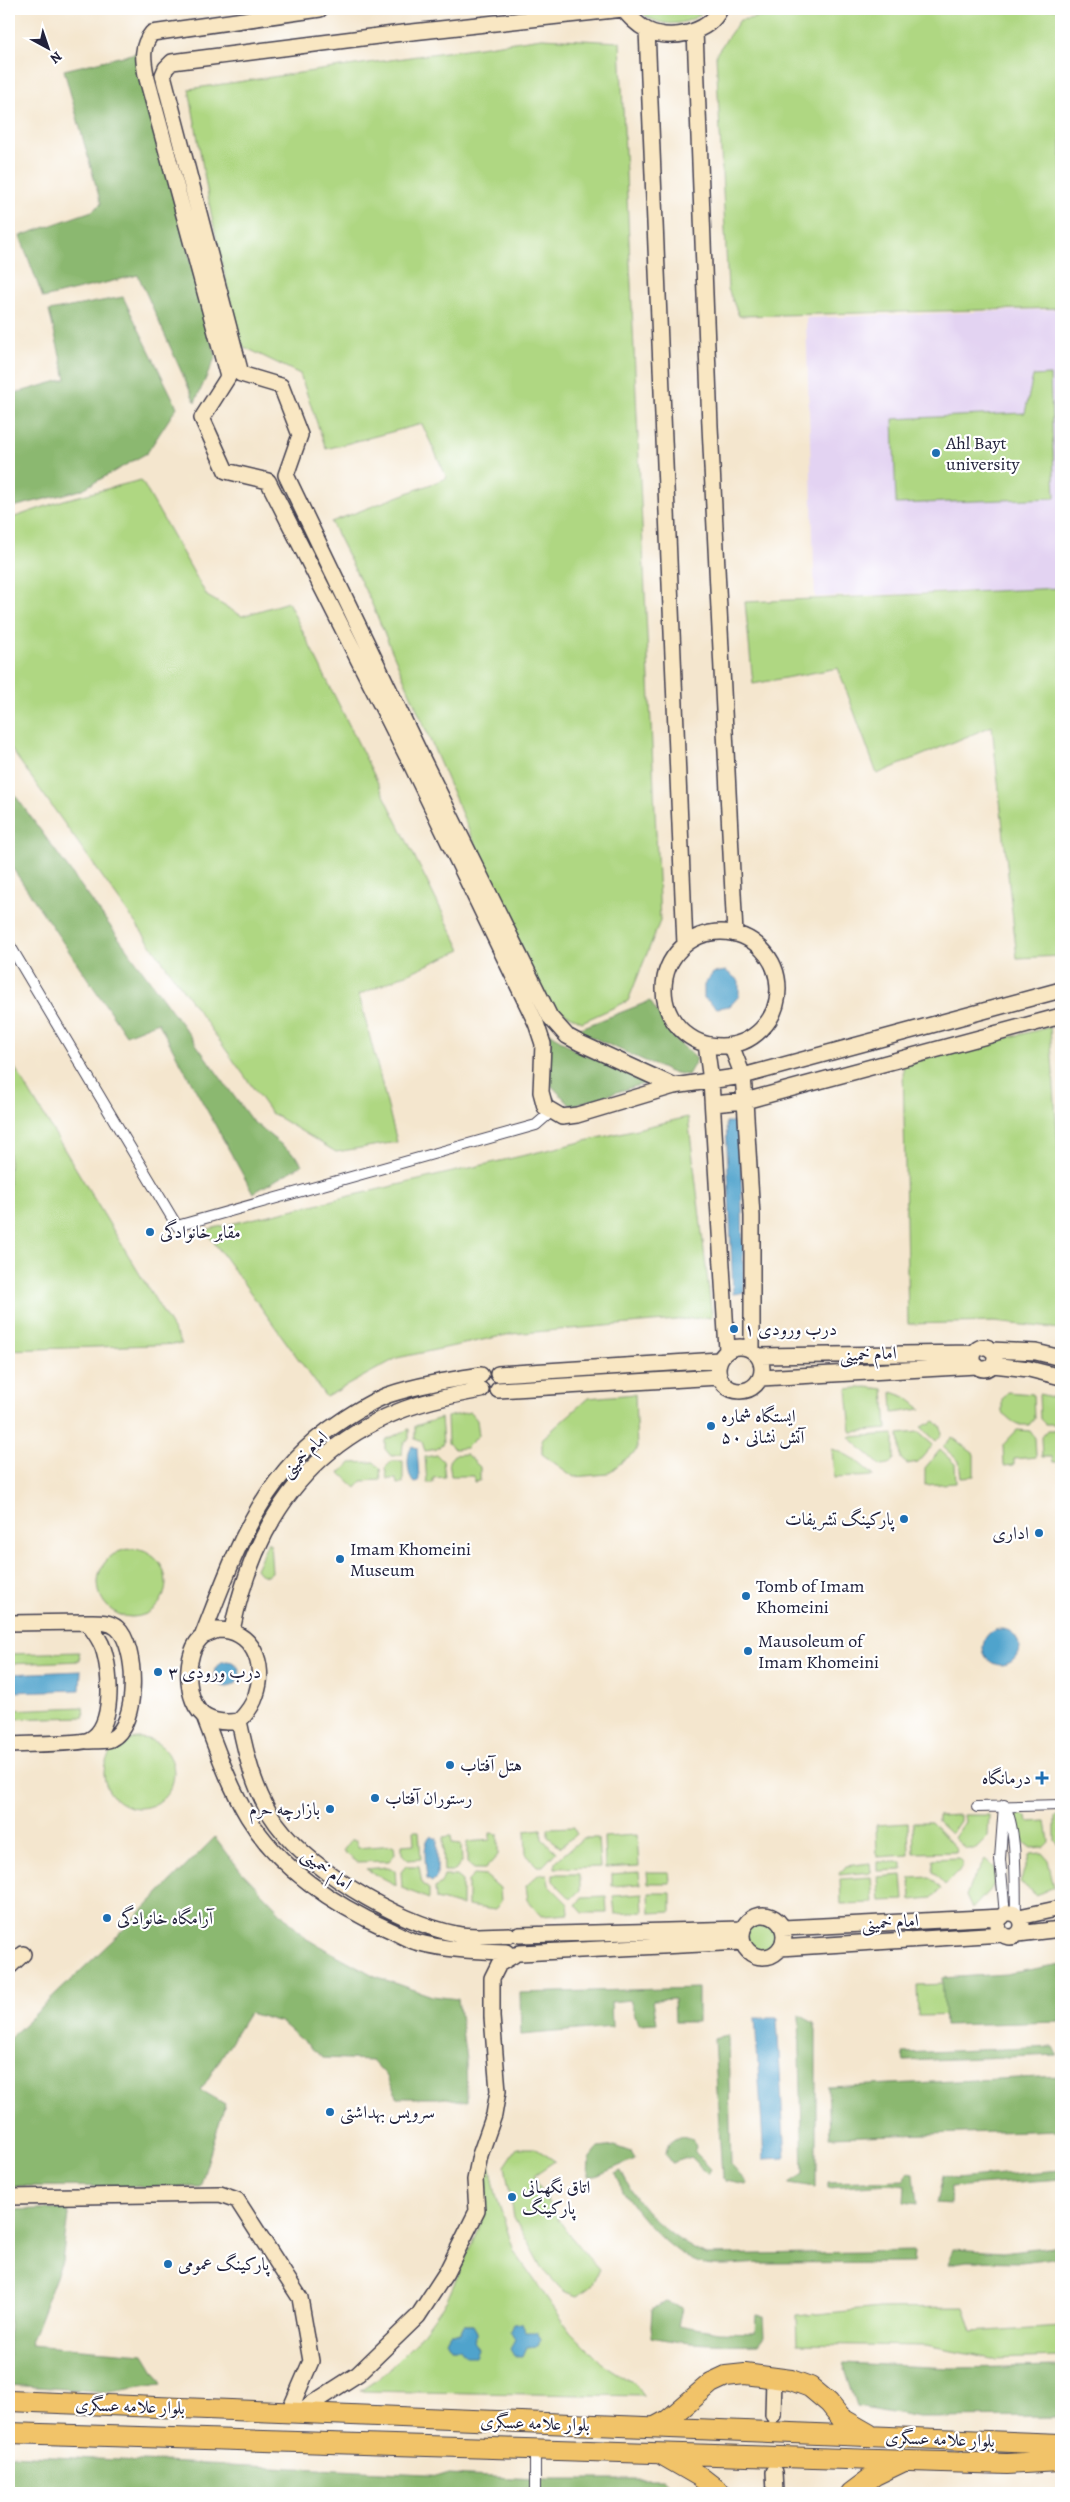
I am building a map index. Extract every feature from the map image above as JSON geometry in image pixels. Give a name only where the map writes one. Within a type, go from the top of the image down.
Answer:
[{"type":"highway","points":[[655,2428],[668,2420],[711,2384],[726,2376],[745,2374],[791,2380],[810,2387],[829,2403],[841,2418],[873,2436]]},
{"type":"highway","name":"بلوار علامه عسگری","points":[[9,2402],[1061,2444]]},
{"type":"highway","points":[[156,2437],[162,2433],[167,2419],[164,2412],[158,2407]]},
{"type":"highway","name":"بلوار علامه عسگری","points":[[9,2433],[1007,2464],[1061,2461]]},
{"type":"highway","points":[[1032,2443],[1061,2438]]},
{"type":"highway","points":[[660,2453],[699,2476],[721,2493]]},
{"type":"highway","points":[[850,2493],[876,2474],[907,2460]]},
{"type":"highway","points":[[1007,2464],[1061,2469]]},
{"type":"street","points":[[234,375],[146,75],[144,48],[146,40],[152,33],[320,9]]},
{"type":"street","points":[[234,375],[163,76],[166,68],[172,62],[394,34],[623,9],[634,21],[647,30],[662,35],[679,35],[695,31],[708,24],[720,9]]},
{"type":"street","points":[[647,30],[685,946]]},
{"type":"street","points":[[695,31],[710,426],[736,934]]},
{"type":"street","points":[[234,375],[281,386],[300,435],[286,475],[423,760],[550,1017],[567,1036],[674,1086]]},
{"type":"street","points":[[234,375],[202,418],[226,471],[268,481],[286,475]]},
{"type":"street","points":[[268,481],[412,766],[536,1023],[543,1044],[541,1092],[545,1107],[551,1112],[562,1117],[577,1115],[674,1086],[743,1076],[1061,990]]},
{"type":"street","points":[[709,934],[736,934],[751,941],[764,952],[773,966],[778,991],[772,1016],[748,1040],[732,1045],[706,1044],[690,1037],[677,1025],[668,1010],[664,993],[666,975],[673,959],[685,946],[709,934]]},
{"type":"street","points":[[9,944],[178,1226],[536,1125],[551,1112]]},
{"type":"street","points":[[1012,1003],[1020,1027]]},
{"type":"street","points":[[713,1104],[745,1101],[1061,1016]]},
{"type":"street","points":[[706,1044],[713,1104],[723,1355],[719,1377]]},
{"type":"street","points":[[719,1377],[729,1388],[743,1391],[756,1384],[761,1378],[762,1363],[756,1353],[752,1216],[743,1076],[732,1045]]},
{"type":"street","points":[[719,1377],[498,1390],[492,1393],[481,1390],[478,1384],[481,1374],[489,1371],[498,1374],[723,1355],[739,1346],[756,1353]]},
{"type":"street","points":[[991,1350],[995,1359],[992,1365],[985,1369],[975,1360],[982,1347],[991,1350],[1036,1352],[1061,1358]]},
{"type":"street","name":"امام خمینی","points":[[756,1353],[975,1360]]},
{"type":"street","name":"امام خمینی","points":[[761,1378],[975,1360]]},
{"type":"street","points":[[992,1365],[1029,1369],[1061,1377]]},
{"type":"street","name":"امام خمینی","points":[[202,1637],[240,1542],[260,1503],[286,1469],[314,1439],[356,1411],[387,1396],[423,1385],[481,1374]]},
{"type":"street","points":[[498,1374],[501,1380],[498,1390]]},
{"type":"street","name":"امام خمینی","points":[[232,1630],[247,1572],[270,1523],[298,1481],[326,1454],[356,1434],[396,1412],[440,1398],[481,1390]]},
{"type":"street","points":[[87,1622],[103,1646],[108,1669],[109,1692],[101,1731],[88,1741]]},
{"type":"street","points":[[9,1623],[87,1622],[107,1623],[116,1627],[122,1634],[130,1658],[133,1680],[132,1698],[125,1720],[116,1735],[110,1740],[9,1745]]},
{"type":"street","points":[[218,1630],[232,1630],[246,1639],[258,1664],[257,1694],[250,1709],[240,1721],[223,1723],[204,1716],[193,1702],[188,1674],[192,1653],[202,1637],[218,1630]]},
{"type":"street","name":"امام خمینی","points":[[204,1716],[222,1763],[248,1817],[271,1848],[300,1876],[342,1905],[414,1942],[460,1951],[513,1953],[742,1936]]},
{"type":"street","name":"امام خمینی","points":[[240,1721],[253,1781],[271,1815],[293,1842],[318,1863],[354,1890],[388,1910],[414,1921],[458,1935],[742,1936]]},
{"type":"street","points":[[1004,1805],[1009,1814],[1012,1841],[1010,1916],[1022,1928],[1018,1934]]},
{"type":"street","points":[[977,1807],[1061,1805]]},
{"type":"street","name":"امام خمینی","points":[[783,1928],[1010,1916],[1061,1908]]},
{"type":"street","points":[[762,1914],[774,1918],[783,1928],[784,1941],[780,1948],[770,1956],[756,1956],[750,1953],[742,1936],[749,1919],[762,1914]]},
{"type":"street","points":[[1010,1916],[999,1924],[1002,1934],[1012,1937],[1018,1934],[1061,1929]]},
{"type":"street","name":"امام خمینی","points":[[780,1948],[1002,1934]]},
{"type":"street","points":[[293,2413],[358,2374],[418,2316],[446,2273],[477,2211],[475,2180],[480,2154],[494,2115],[498,2091],[492,2017],[492,1978],[499,1964],[513,1953],[503,1942],[514,1935]]},
{"type":"street","points":[[9,1967],[23,1954]]},
{"type":"street","points":[[9,2197],[220,2194],[237,2200],[300,2298],[311,2362],[293,2413]]},
{"type":"street","points":[[773,2415],[774,2378]]},
{"type":"street","points":[[535,2449],[535,2493]]},
{"type":"street","points":[[774,2472],[774,2493]]},
{"type":"shaded area","name":"Ahl Bayt university","points":[[1061,309],[1061,588],[815,597],[806,318]]},
{"type":"green space","points":[[638,9],[706,9],[691,20],[672,24],[653,20],[645,16]]},
{"type":"green space","points":[[817,9],[1061,9],[1061,308],[739,316],[728,289],[716,54],[740,20]]},
{"type":"green space","points":[[542,38],[620,42],[660,921],[628,1001],[582,1022],[542,1001],[371,602],[331,522],[447,478],[422,424],[326,449],[300,374],[240,345],[211,213],[189,89]]},
{"type":"green space","points":[[136,53],[216,356],[195,402],[138,275],[43,298],[20,236],[92,211],[101,204],[64,70]]},
{"type":"green space","points":[[123,297],[177,407],[147,453],[81,490],[9,508],[9,395],[66,379],[49,311]]},
{"type":"green space","points":[[1050,375],[1055,498],[896,504],[893,419],[1025,413],[1033,376]]},
{"type":"green space","points":[[141,480],[207,596],[242,616],[288,602],[461,950],[359,995],[397,1142],[336,1152],[271,1113],[9,746],[9,519],[64,500]]},
{"type":"green space","points":[[1061,588],[1061,956],[1017,958],[992,726],[877,774],[838,668],[753,684],[745,602]]},
{"type":"green space","points":[[9,787],[252,1121],[298,1158],[302,1165],[253,1193],[158,1022],[126,1035],[9,863]]},
{"type":"green space","points":[[650,1001],[673,1037],[697,1059],[688,1075],[670,1072],[576,1030]]},
{"type":"green space","points":[[1050,1027],[1061,1193],[1061,1329],[994,1322],[908,1324],[903,1064]]},
{"type":"green space","points":[[550,1033],[576,1051],[650,1082],[571,1106],[550,1084]]},
{"type":"green space","points":[[9,1058],[182,1344],[9,1350]]},
{"type":"green space","points":[[688,1117],[712,1317],[511,1334],[397,1358],[326,1397],[205,1230]]},
{"type":"green space","points":[[866,1387],[884,1389],[887,1429],[851,1432],[847,1389]]},
{"type":"green space","points":[[892,1392],[906,1397],[921,1409],[893,1413]]},
{"type":"green space","points":[[1007,1392],[1033,1394],[1034,1419],[1029,1425],[1017,1425],[1002,1413],[1002,1399]]},
{"type":"green space","points":[[635,1394],[637,1450],[607,1474],[574,1477],[542,1454],[542,1439],[588,1398]]},
{"type":"green space","points":[[1039,1394],[1061,1399],[1061,1415],[1058,1424],[1045,1424],[1040,1419]]},
{"type":"green space","points":[[470,1412],[477,1420],[479,1435],[466,1448],[454,1449],[448,1443],[447,1417]]},
{"type":"green space","points":[[441,1418],[443,1443],[437,1449],[425,1451],[422,1442],[415,1439],[415,1426]]},
{"type":"green space","points":[[935,1421],[941,1428],[942,1434],[936,1441],[921,1427]]},
{"type":"green space","points":[[409,1429],[409,1439],[403,1444],[402,1455],[391,1456],[385,1449],[385,1440]]},
{"type":"green space","points":[[1017,1430],[1030,1431],[1035,1438],[1036,1457],[1014,1459],[1014,1465],[1004,1466],[1003,1445]]},
{"type":"green space","points":[[1047,1430],[1058,1430],[1060,1462],[1053,1462],[1052,1457],[1042,1457],[1041,1437]]},
{"type":"green space","points":[[918,1432],[933,1445],[918,1462],[907,1464],[901,1459],[899,1434]]},
{"type":"green space","points":[[894,1434],[894,1459],[888,1465],[881,1466],[849,1437]]},
{"type":"green space","points":[[952,1437],[974,1454],[974,1476],[961,1477],[959,1461],[943,1447]]},
{"type":"green space","points":[[832,1449],[854,1460],[874,1476],[834,1478]]},
{"type":"green space","points":[[940,1450],[955,1464],[956,1483],[925,1485],[925,1468]]},
{"type":"green space","points":[[466,1454],[480,1467],[480,1481],[474,1482],[474,1476],[451,1476],[449,1461],[454,1455]]},
{"type":"green space","points":[[437,1455],[443,1461],[445,1477],[433,1478],[433,1483],[427,1483],[425,1457]]},
{"type":"green space","points":[[392,1461],[403,1461],[403,1483],[397,1484],[396,1479],[387,1479],[385,1468]]},
{"type":"green space","points":[[374,1462],[380,1468],[381,1480],[362,1481],[356,1488],[340,1473],[351,1463]]},
{"type":"green space","points":[[268,1542],[270,1544],[272,1572],[267,1576],[260,1574],[256,1569]]},
{"type":"green space","points":[[132,1549],[145,1552],[156,1559],[163,1570],[166,1583],[163,1596],[156,1607],[145,1614],[132,1617],[119,1614],[108,1607],[101,1596],[98,1583],[101,1570],[108,1559],[119,1552]]},
{"type":"green space","points":[[79,1652],[80,1661],[9,1664],[9,1654]]},
{"type":"green space","points":[[83,1707],[84,1717],[9,1719],[9,1710]]},
{"type":"green space","points":[[146,1738],[159,1744],[168,1753],[172,1759],[174,1773],[172,1787],[164,1798],[153,1806],[132,1808],[125,1806],[114,1798],[106,1787],[104,1766],[106,1759],[114,1748],[125,1740]]},
{"type":"green space","points":[[1016,1814],[1027,1816],[1028,1822],[1046,1821],[1049,1842],[1044,1847],[1031,1848],[1018,1838]]},
{"type":"green space","points":[[960,1815],[960,1821],[951,1834],[938,1822],[938,1816]]},
{"type":"green space","points":[[964,1815],[989,1815],[988,1837],[976,1849],[966,1849],[954,1838],[965,1822]]},
{"type":"green space","points":[[1055,1816],[1061,1816],[1061,1847],[1055,1841]]},
{"type":"green space","points":[[913,1822],[931,1822],[955,1847],[957,1852],[914,1853]]},
{"type":"green space","points":[[908,1823],[909,1855],[877,1857],[876,1825]]},
{"type":"green space","points":[[574,1827],[576,1834],[561,1847],[548,1837],[548,1828]]},
{"type":"green space","points":[[541,1829],[542,1839],[556,1852],[543,1866],[537,1866],[526,1854],[525,1831]]},
{"type":"green space","points":[[413,1831],[419,1831],[421,1859],[408,1860],[402,1854],[402,1845],[414,1844]]},
{"type":"green space","points":[[490,1833],[498,1834],[498,1855],[485,1869],[474,1869],[467,1863],[467,1842],[490,1840]]},
{"type":"green space","points":[[637,1835],[639,1866],[605,1868],[604,1837]]},
{"type":"green space","points":[[451,1836],[452,1843],[461,1844],[462,1862],[455,1871],[444,1871],[443,1837]]},
{"type":"green space","points":[[215,1837],[240,1870],[305,1938],[375,1976],[432,1996],[458,1999],[466,2060],[467,2102],[447,2098],[398,2098],[386,2075],[372,2060],[323,2058],[281,2022],[249,2013],[201,2090],[225,2104],[200,2187],[9,2186],[9,2039],[114,1939]]},
{"type":"green space","points":[[583,1838],[598,1838],[600,1867],[555,1868],[555,1862]]},
{"type":"green space","points":[[351,1840],[357,1840],[357,1848],[394,1845],[395,1854],[389,1861],[357,1862],[343,1851]]},
{"type":"green space","points":[[1042,1853],[1048,1860],[1054,1887],[1036,1895],[1020,1882],[1030,1854]]},
{"type":"green space","points":[[958,1858],[962,1862],[962,1868],[945,1885],[933,1872],[933,1859]]},
{"type":"green space","points":[[985,1859],[995,1868],[993,1886],[972,1909],[966,1896]]},
{"type":"green space","points":[[877,1862],[902,1862],[902,1870],[877,1871]]},
{"type":"green space","points":[[870,1863],[871,1872],[839,1875],[846,1866]]},
{"type":"green space","points":[[406,1866],[419,1866],[422,1884],[429,1889],[429,1899],[402,1888],[401,1872]]},
{"type":"green space","points":[[388,1867],[395,1870],[396,1885],[366,1869]]},
{"type":"green space","points":[[639,1872],[640,1884],[612,1886],[612,1874]]},
{"type":"green space","points":[[647,1872],[669,1872],[670,1883],[648,1883]]},
{"type":"green space","points":[[547,1874],[549,1885],[568,1904],[569,1914],[542,1916],[528,1900],[526,1886],[538,1875]]},
{"type":"green space","points":[[553,1874],[580,1874],[580,1890],[571,1899],[553,1881]]},
{"type":"green space","points":[[474,1875],[486,1876],[500,1888],[501,1901],[495,1910],[468,1906],[468,1881]]},
{"type":"green space","points":[[902,1875],[904,1900],[880,1901],[878,1877]]},
{"type":"green space","points":[[444,1876],[456,1876],[462,1881],[462,1906],[436,1899],[435,1888],[441,1884]]},
{"type":"green space","points":[[871,1877],[873,1903],[841,1904],[840,1879]]},
{"type":"green space","points":[[930,1877],[941,1889],[932,1898],[911,1900],[910,1878]]},
{"type":"green space","points":[[649,1893],[671,1893],[671,1912],[650,1913]]},
{"type":"green space","points":[[642,1894],[643,1912],[615,1914],[613,1896]]},
{"type":"green space","points":[[606,1896],[607,1913],[583,1913],[576,1905],[582,1897]]},
{"type":"green space","points":[[762,1919],[773,1924],[778,1935],[773,1946],[762,1951],[751,1946],[746,1935],[751,1924]]},
{"type":"green space","points":[[1061,1964],[1061,2022],[945,2025],[942,1978],[1006,1974]]},
{"type":"green space","points":[[947,1984],[965,2015],[918,2016],[917,1985]]},
{"type":"green space","points":[[698,1988],[698,2022],[675,2022],[674,1999],[653,2000],[657,2023],[638,2024],[630,2000],[611,2002],[612,2027],[521,2035],[520,1993]]},
{"type":"green space","points":[[799,2015],[814,2023],[816,2031],[816,2187],[789,2183],[803,2174]]},
{"type":"green space","points":[[728,2036],[731,2165],[747,2183],[746,2185],[725,2181],[722,2177],[714,2039]]},
{"type":"green space","points":[[1054,2047],[1058,2055],[904,2061],[902,2053]]},
{"type":"green space","points":[[1061,2076],[1061,2130],[830,2137],[828,2087]]},
{"type":"green space","points":[[682,2136],[693,2139],[696,2147],[694,2152],[711,2169],[708,2174],[690,2157],[672,2163],[666,2154],[667,2147],[672,2141]]},
{"type":"green space","points":[[614,2146],[631,2152],[635,2159],[596,2176],[588,2176],[589,2159],[598,2148]]},
{"type":"green space","points":[[517,2148],[535,2148],[555,2161],[534,2175],[562,2225],[599,2269],[591,2286],[578,2296],[563,2291],[541,2267],[514,2217],[505,2166]]},
{"type":"green space","points":[[485,2161],[490,2164],[496,2195],[514,2251],[570,2331],[602,2363],[636,2385],[644,2396],[360,2391],[381,2377],[417,2341],[447,2300],[480,2225]],"holes":[[[464,2325],[473,2325],[477,2332],[472,2340],[463,2346],[451,2348],[446,2340],[450,2333],[460,2333]]]},
{"type":"green space","points":[[1061,2170],[1061,2179],[951,2187],[950,2204],[937,2203],[943,2175],[955,2179]]},
{"type":"green space","points":[[621,2171],[636,2198],[656,2221],[680,2240],[706,2255],[914,2251],[913,2262],[704,2264],[692,2260],[679,2252],[652,2228],[628,2199],[620,2186],[615,2174]]},
{"type":"green space","points":[[907,2173],[914,2174],[917,2204],[904,2202],[905,2186],[889,2184],[828,2188],[828,2182],[905,2180]]},
{"type":"green space","points":[[69,2208],[62,2261],[30,2345],[144,2354],[162,2384],[109,2392],[9,2385],[9,2210]]},
{"type":"green space","points":[[1061,2245],[1061,2257],[1021,2262],[967,2261],[948,2264],[953,2249],[1003,2252]]},
{"type":"green space","points":[[666,2302],[682,2308],[678,2325],[718,2332],[755,2333],[756,2315],[764,2316],[765,2336],[759,2344],[706,2344],[652,2337],[652,2310]]},
{"type":"green space","points":[[964,2307],[972,2332],[1061,2326],[1061,2357],[992,2359],[927,2346],[797,2344],[796,2316],[880,2308]]},
{"type":"green space","points":[[843,2363],[952,2368],[1061,2366],[1061,2417],[919,2418],[857,2407]]},
{"type":"green space","points":[[9,2455],[536,2479],[662,2479],[680,2493],[9,2493]]},
{"type":"water","points":[[726,971],[739,981],[739,996],[730,1006],[717,1008],[704,998],[704,985],[713,973]]},
{"type":"water","points":[[726,1122],[740,1122],[744,1293],[733,1294]]},
{"type":"water","points":[[412,1446],[417,1448],[419,1478],[418,1482],[414,1483],[410,1476],[408,1465]]},
{"type":"water","points":[[1001,1629],[1014,1634],[1019,1647],[1014,1660],[1001,1665],[988,1660],[983,1647],[988,1634]]},
{"type":"water","points":[[227,1661],[236,1665],[240,1674],[236,1683],[227,1687],[218,1683],[214,1674],[218,1665]]},
{"type":"water","points":[[81,1671],[80,1690],[9,1692],[9,1674]]},
{"type":"water","points":[[430,1836],[437,1839],[437,1877],[432,1882],[427,1879],[425,1856],[426,1845]]},
{"type":"water","points":[[755,2018],[777,2018],[785,2158],[764,2159]]},
{"type":"water","points":[[513,2324],[522,2324],[526,2332],[537,2332],[541,2339],[538,2346],[527,2347],[523,2356],[514,2356],[510,2349],[515,2340],[510,2331]]},
{"type":"water","points":[[464,2325],[473,2325],[477,2332],[473,2341],[478,2349],[475,2356],[466,2356],[460,2348],[451,2348],[446,2340],[450,2333],[460,2333]]},
{"type":"place","name":"Ahl Bayt university","points":[[936,453]]},
{"type":"place","name":"مقابر خانوادگی","points":[[150,1232]]},
{"type":"place","name":"درب ورودی ۱","points":[[734,1329]]},
{"type":"place","name":"ایستگاه شماره ۵۰ آتش نشانی","points":[[711,1426]]},
{"type":"place","name":"پارکینگ تشریفات","points":[[904,1519]]},
{"type":"place","name":"اداری","points":[[1039,1533]]},
{"type":"place","name":"Imam Khomeini Museum","points":[[340,1559]]},
{"type":"place","name":"Tomb of Imam Khomeini","points":[[746,1596]]},
{"type":"place","name":"Mausoleum of Imam Khomeini","points":[[748,1651]]},
{"type":"place","name":"درب ورودی ۳","points":[[158,1672]]},
{"type":"place","name":"هتل آفتاب","points":[[450,1765]]},
{"type":"place","name":"درمانگاه","points":[[1042,1778]]},
{"type":"place","name":"رستوران آفتاب","points":[[375,1798]]},
{"type":"place","name":"بازارچه حرم","points":[[330,1809]]},
{"type":"place","name":"آرامگاه خانوادگی","points":[[107,1918]]},
{"type":"place","name":"سرویس بهداشتی","points":[[330,2112]]},
{"type":"place","name":"اتاق نگهبانی پارکینگ","points":[[512,2197]]},
{"type":"place","name":"پارکینگ عمومی","points":[[168,2264]]}]
